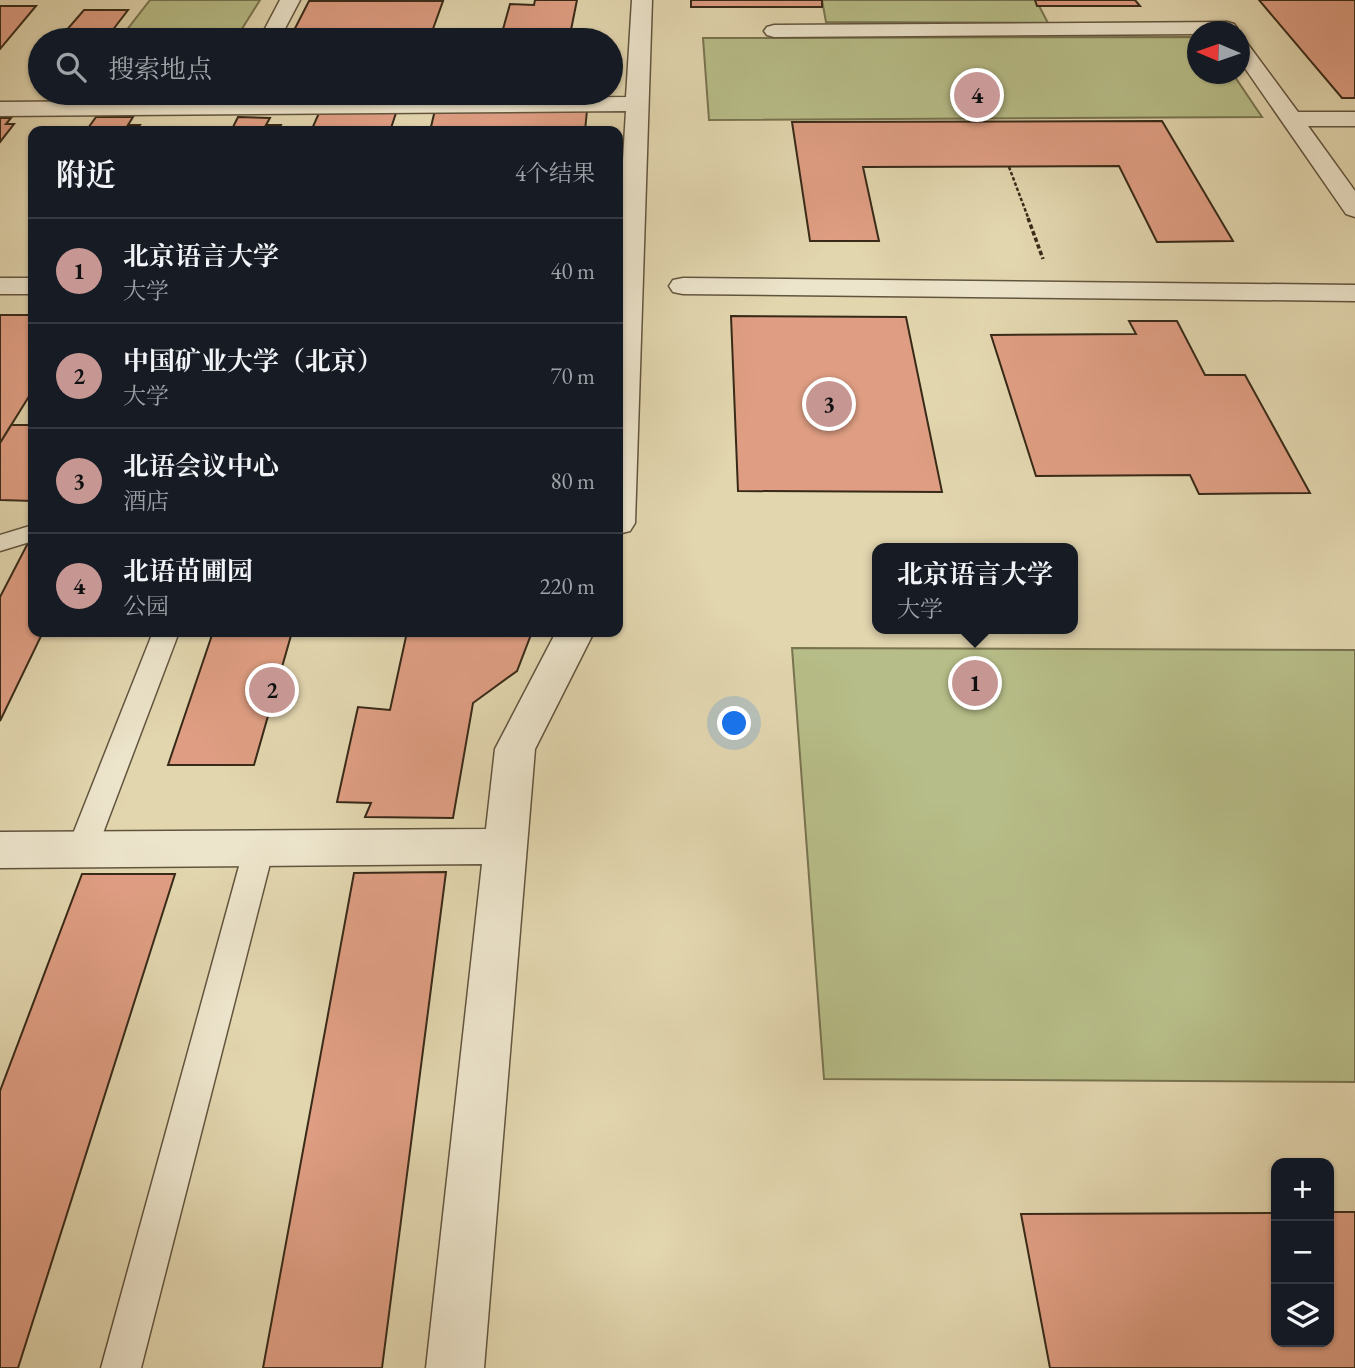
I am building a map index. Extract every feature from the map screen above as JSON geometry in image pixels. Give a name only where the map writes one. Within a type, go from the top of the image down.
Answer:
[{"type":"street","points":[[275,28],[290,0]]},
{"type":"street","points":[[623,286],[638,104],[642,0]]},
{"type":"street","points":[[1213,9],[1221,21]]},
{"type":"street","points":[[774,31],[1187,36]]},
{"type":"street","points":[[1250,61],[1355,209]]},
{"type":"street","points":[[623,104],[638,104]]},
{"type":"street","points":[[0,108],[115,105]]},
{"type":"street","points":[[205,126],[227,105]]},
{"type":"street","points":[[1291,119],[1355,119]]},
{"type":"street","points":[[0,286],[28,286]]},
{"type":"street","points":[[683,286],[1355,293]]},
{"type":"street","points":[[455,1368],[515,749],[572,637]]},
{"type":"street","points":[[0,850],[505,846]]},
{"type":"lane","points":[[0,543],[28,535]]},
{"type":"lane","points":[[82,849],[164,637]]},
{"type":"lane","points":[[121,1368],[259,848]]},
{"type":"path","points":[[1009,167],[1054,290]]},
{"type":"green space","points":[[150,0],[260,0],[242,28],[128,28]]},
{"type":"green space","points":[[822,0],[1036,0],[1048,23],[826,22]]},
{"type":"green space","points":[[1187,37],[1187,84],[1240,84],[1262,117],[709,120],[703,38]]},
{"type":"green space","points":[[792,648],[1355,650],[1355,1082],[824,1079]]},
{"type":"building","points":[[535,0],[577,0],[571,28],[503,28],[510,4],[534,5]]},
{"type":"building","points":[[691,0],[822,0],[822,7],[691,7]]},
{"type":"building","points":[[1035,0],[1135,0],[1140,6],[1037,6]]},
{"type":"building","points":[[1259,0],[1355,0],[1355,98],[1342,98]]},
{"type":"building","points":[[309,1],[443,1],[433,28],[295,28]]},
{"type":"building","points":[[0,6],[36,6],[0,49]]},
{"type":"building","points":[[84,10],[128,10],[114,28],[68,28]]},
{"type":"building","points":[[435,110],[587,110],[585,126],[431,126]]},
{"type":"building","points":[[319,113],[396,113],[392,126],[313,126]]},
{"type":"building","points":[[96,117],[133,117],[128,125],[140,125],[139,126],[90,126]]},
{"type":"building","points":[[238,117],[270,118],[266,125],[281,125],[280,126],[234,126]]},
{"type":"building","points":[[0,118],[11,118],[6,124],[14,124],[0,142]]},
{"type":"building","points":[[1162,121],[1233,241],[1157,242],[1119,166],[863,167],[879,241],[810,241],[792,122]]},
{"type":"building","points":[[0,315],[28,315],[28,398],[0,443]]},
{"type":"building","points":[[731,316],[906,317],[942,492],[738,491]]},
{"type":"building","points":[[1129,321],[1177,321],[1205,375],[1245,375],[1310,493],[1199,494],[1190,475],[1036,476],[991,335],[1136,334]]},
{"type":"building","points":[[11,425],[28,425],[28,501],[0,500],[0,443]]},
{"type":"building","points":[[28,543],[28,637],[41,637],[0,721],[0,597]]},
{"type":"building","points":[[211,637],[291,637],[254,765],[168,765]]},
{"type":"building","points":[[406,637],[530,637],[517,671],[473,703],[453,818],[365,817],[371,803],[337,802],[358,707],[390,710]]},
{"type":"building","points":[[446,872],[382,1368],[263,1368],[354,873]]},
{"type":"building","points":[[82,874],[175,874],[18,1368],[0,1368],[0,1091]]},
{"type":"building","points":[[1334,1212],[1355,1212],[1355,1368],[1050,1368],[1021,1214],[1271,1213],[1271,1347],[1334,1347]]},
{"type":"place","name":"北语苗圃园","points":[[977,95]]},
{"type":"place","name":"北语会议中心","points":[[829,404]]},
{"type":"place","name":"北京语言大学","points":[[975,683]]},
{"type":"place","name":"中国矿业大学（北京）","points":[[272,690]]}]
